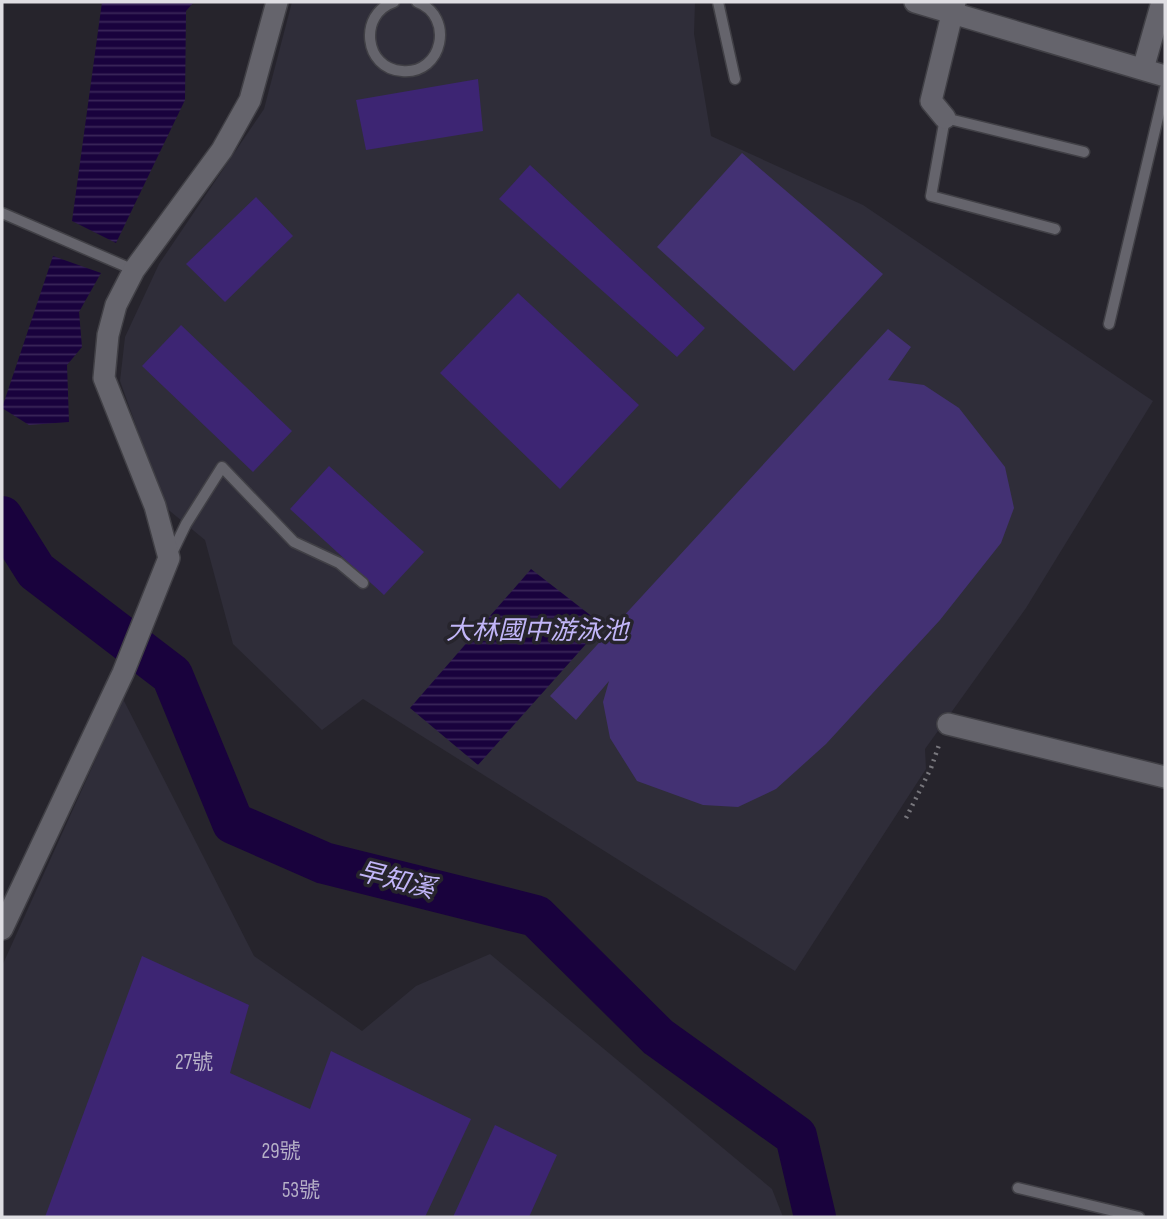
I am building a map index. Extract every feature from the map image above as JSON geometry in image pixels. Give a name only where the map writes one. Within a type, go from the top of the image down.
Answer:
[{"type":"street","points":[[2,929],[122,673],[169,558],[155,506],[104,378],[108,335],[116,305],[134,270],[222,150],[250,100],[277,2]]},
{"type":"street","points":[[915,2],[954,7],[1165,76]]},
{"type":"street","points":[[1143,69],[1162,2]]},
{"type":"street","points":[[945,118],[931,102],[954,7]]},
{"type":"street","points":[[948,724],[1165,777]]},
{"type":"lane","points":[[394,2],[379,10],[372,20],[369,42],[373,53],[381,62],[390,69],[401,71],[413,71],[424,66],[432,59],[441,39],[436,18],[430,9],[417,2]]},
{"type":"lane","points":[[718,2],[735,79]]},
{"type":"lane","points":[[1109,324],[1165,88]]},
{"type":"lane","points":[[1055,229],[931,196],[945,118],[1084,152]]},
{"type":"lane","points":[[2,213],[134,270]]},
{"type":"lane","points":[[169,558],[186,524],[222,467],[294,542],[339,563],[363,583]]},
{"type":"lane","points":[[1018,1188],[1139,1217]]},
{"type":"path","points":[[906,818],[932,768],[948,724]]},
{"type":"shaded area","points":[[292,2],[695,2],[694,34],[711,136],[863,205],[1153,401],[1026,608],[925,749],[926,769],[795,971],[363,699],[322,730],[233,644],[205,540],[165,507],[120,381],[125,337],[159,264],[264,109]]},
{"type":"shaded area","points":[[742,153],[883,274],[794,371],[657,247]]},
{"type":"shaded area","points":[[888,329],[911,347],[888,380],[924,385],[959,408],[1005,467],[1014,508],[1001,543],[940,620],[826,744],[776,789],[738,807],[703,805],[637,781],[610,738],[603,702],[609,681],[576,720],[550,696]]},
{"type":"shaded area","points":[[123,699],[254,956],[362,1031],[416,986],[490,954],[772,1189],[783,1217],[2,1217],[2,966]]},
{"type":"water","points":[[102,2],[194,2],[186,11],[185,100],[116,243],[72,221]]},
{"type":"water","points":[[53,256],[101,273],[79,312],[82,347],[67,365],[69,422],[29,425],[2,408]]},
{"type":"water","name":"大林國中游泳池","points":[[531,569],[603,625],[478,765],[410,708]]},
{"type":"building","points":[[478,79],[483,131],[366,150],[356,100]]},
{"type":"building","points":[[530,165],[705,328],[677,357],[499,199]]},
{"type":"building","points":[[256,197],[293,236],[225,302],[186,264]]},
{"type":"building","points":[[518,293],[639,405],[560,489],[440,373]]},
{"type":"building","points":[[181,325],[292,431],[253,472],[142,366]]},
{"type":"building","points":[[329,466],[424,552],[384,595],[290,509]]},
{"type":"building","points":[[142,956],[249,1005],[230,1073],[310,1109],[331,1051],[471,1119],[425,1217],[45,1217]]},
{"type":"building","points":[[495,1125],[557,1155],[529,1217],[453,1217]]},
{"type":"waterway","name":"早知溪","points":[[2,517],[36,571],[172,675],[233,823],[324,863],[536,916],[658,1037],[796,1136],[815,1217]]}]
